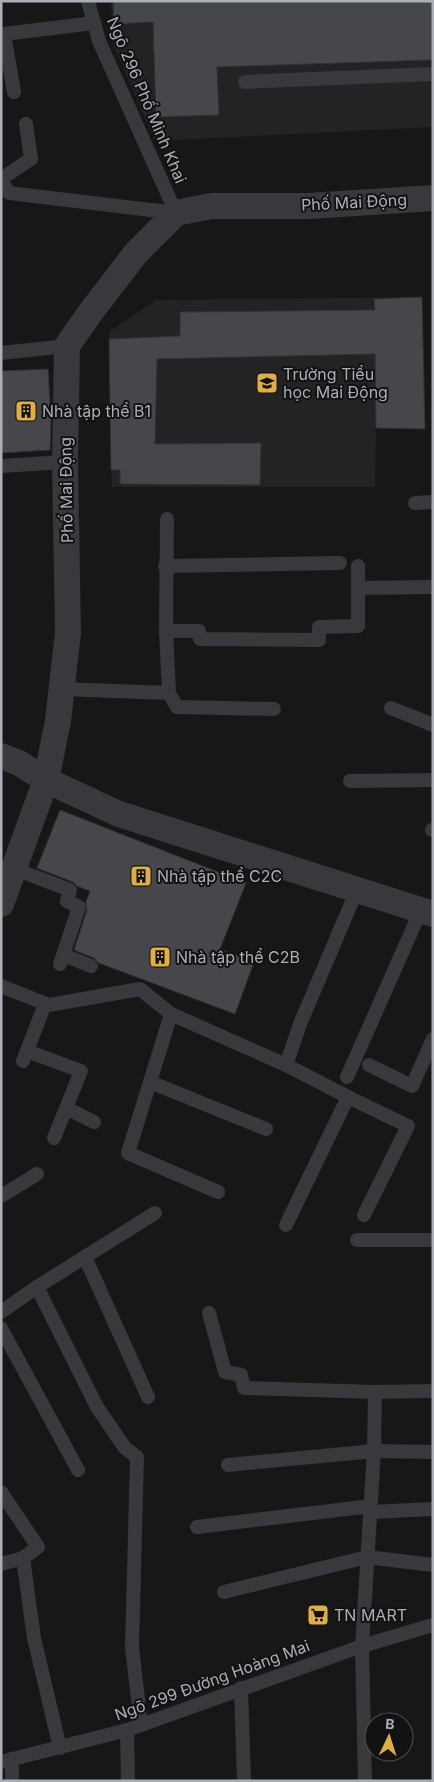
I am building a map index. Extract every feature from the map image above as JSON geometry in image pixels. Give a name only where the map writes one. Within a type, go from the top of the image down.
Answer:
[{"type":"street","name":"Phố Mai Động","points":[[176,212],[211,206],[310,206],[433,198]]},
{"type":"street","points":[[67,346],[90,312],[136,253],[176,212]]},
{"type":"street","name":"Phố Mai Động","points":[[1,904],[46,780],[58,721],[62,689],[68,632],[65,462],[67,346]]},
{"type":"street","points":[[1,756],[18,763],[46,780],[119,814],[427,912]]},
{"type":"lane","name":"Ngõ 296 Phố Minh Khai","points":[[88,1],[99,41],[176,212]]},
{"type":"lane","points":[[14,92],[4,34],[94,23]]},
{"type":"lane","points":[[245,82],[433,74]]},
{"type":"lane","points":[[26,124],[31,159],[1,179],[9,193],[176,212]]},
{"type":"lane","points":[[1,353],[67,346]]},
{"type":"lane","points":[[1,466],[65,462]]},
{"type":"lane","points":[[414,503],[433,502]]},
{"type":"lane","points":[[166,519],[165,566],[168,693],[177,707],[274,709]]},
{"type":"lane","points":[[165,566],[340,563]]},
{"type":"lane","points":[[166,632],[199,631],[200,639],[319,640],[319,627],[358,626],[358,566]]},
{"type":"lane","points":[[358,588],[433,587]]},
{"type":"lane","points":[[62,689],[168,693]]},
{"type":"lane","points":[[391,708],[433,725]]},
{"type":"lane","points":[[350,781],[433,780]]},
{"type":"lane","points":[[15,869],[70,890],[67,901],[79,906],[62,959],[91,966]]},
{"type":"lane","points":[[286,1064],[300,1024],[357,890]]},
{"type":"lane","points":[[347,1077],[427,912]]},
{"type":"lane","points":[[1,986],[49,1005],[140,989],[171,1014],[286,1064],[408,1126],[364,1215]]},
{"type":"lane","points":[[45,1004],[25,1056],[81,1071],[54,1138]]},
{"type":"lane","points":[[171,1014],[128,1153],[218,1192]]},
{"type":"lane","points":[[369,1065],[412,1086],[433,1039]]},
{"type":"lane","points":[[150,1082],[266,1129]]},
{"type":"lane","points":[[286,1225],[348,1097]]},
{"type":"lane","points":[[66,1108],[94,1122]]},
{"type":"lane","points":[[1,1196],[37,1174]]},
{"type":"lane","points":[[1,1312],[154,1213]]},
{"type":"lane","points":[[356,1240],[433,1240]]},
{"type":"lane","points":[[85,1257],[148,1397]]},
{"type":"lane","points":[[37,1287],[97,1407],[125,1448],[138,1457],[132,1647],[142,1725]]},
{"type":"lane","points":[[209,1313],[224,1372],[241,1375],[244,1388],[375,1392],[433,1391]]},
{"type":"lane","points":[[1,1328],[78,1470]]},
{"type":"lane","points":[[366,1781],[362,1646],[374,1451],[375,1392]]},
{"type":"lane","points":[[228,1465],[374,1451],[433,1452]]},
{"type":"lane","points":[[1,1492],[38,1547],[23,1558],[1,1564]]},
{"type":"lane","points":[[197,1527],[371,1509],[433,1509]]},
{"type":"lane","points":[[224,1592],[366,1557],[433,1565]]},
{"type":"lane","points":[[23,1558],[34,1638],[60,1748]]},
{"type":"lane","name":"Ngõ 299 Đường Hoàng Mai","points":[[7,1761],[127,1730],[362,1646],[433,1625]]},
{"type":"lane","points":[[242,1688],[244,1781]]},
{"type":"lane","points":[[127,1730],[128,1781]]},
{"type":"lane","points":[[7,1761],[12,1781]]},
{"type":"shaded area","points":[[111,1],[433,1],[433,127],[155,141],[113,44]]},
{"type":"shaded area","name":"Trường Tiểu học Mai Động","points":[[422,297],[425,429],[376,428],[375,487],[112,487],[110,331],[156,300]]},
{"type":"building","points":[[113,1],[433,1],[433,60],[217,67],[219,115],[156,117],[153,22],[114,24]]},
{"type":"building","points":[[422,297],[425,429],[376,428],[375,354],[157,359],[155,444],[261,443],[260,485],[120,484],[120,470],[111,470],[109,339],[180,336],[180,312],[375,310],[374,299]]},
{"type":"building","name":"Nhà tập thể B1","points":[[48,369],[51,420],[50,450],[1,453],[1,371]]},
{"type":"building","points":[[60,810],[246,883],[220,949],[254,962],[235,1014],[99,963],[94,958],[74,950],[87,910],[86,902],[90,891],[37,868]]},
{"type":"place","name":"Trường Tiểu học Mai Động","points":[[267,383]]},
{"type":"place","name":"Nhà tập thể B1","points":[[26,411]]},
{"type":"place","name":"Nhà tập thể C2C","points":[[141,876]]},
{"type":"place","name":"Nhà tập thể C2B","points":[[160,957]]},
{"type":"place","name":"TN MART","points":[[318,1615]]}]
